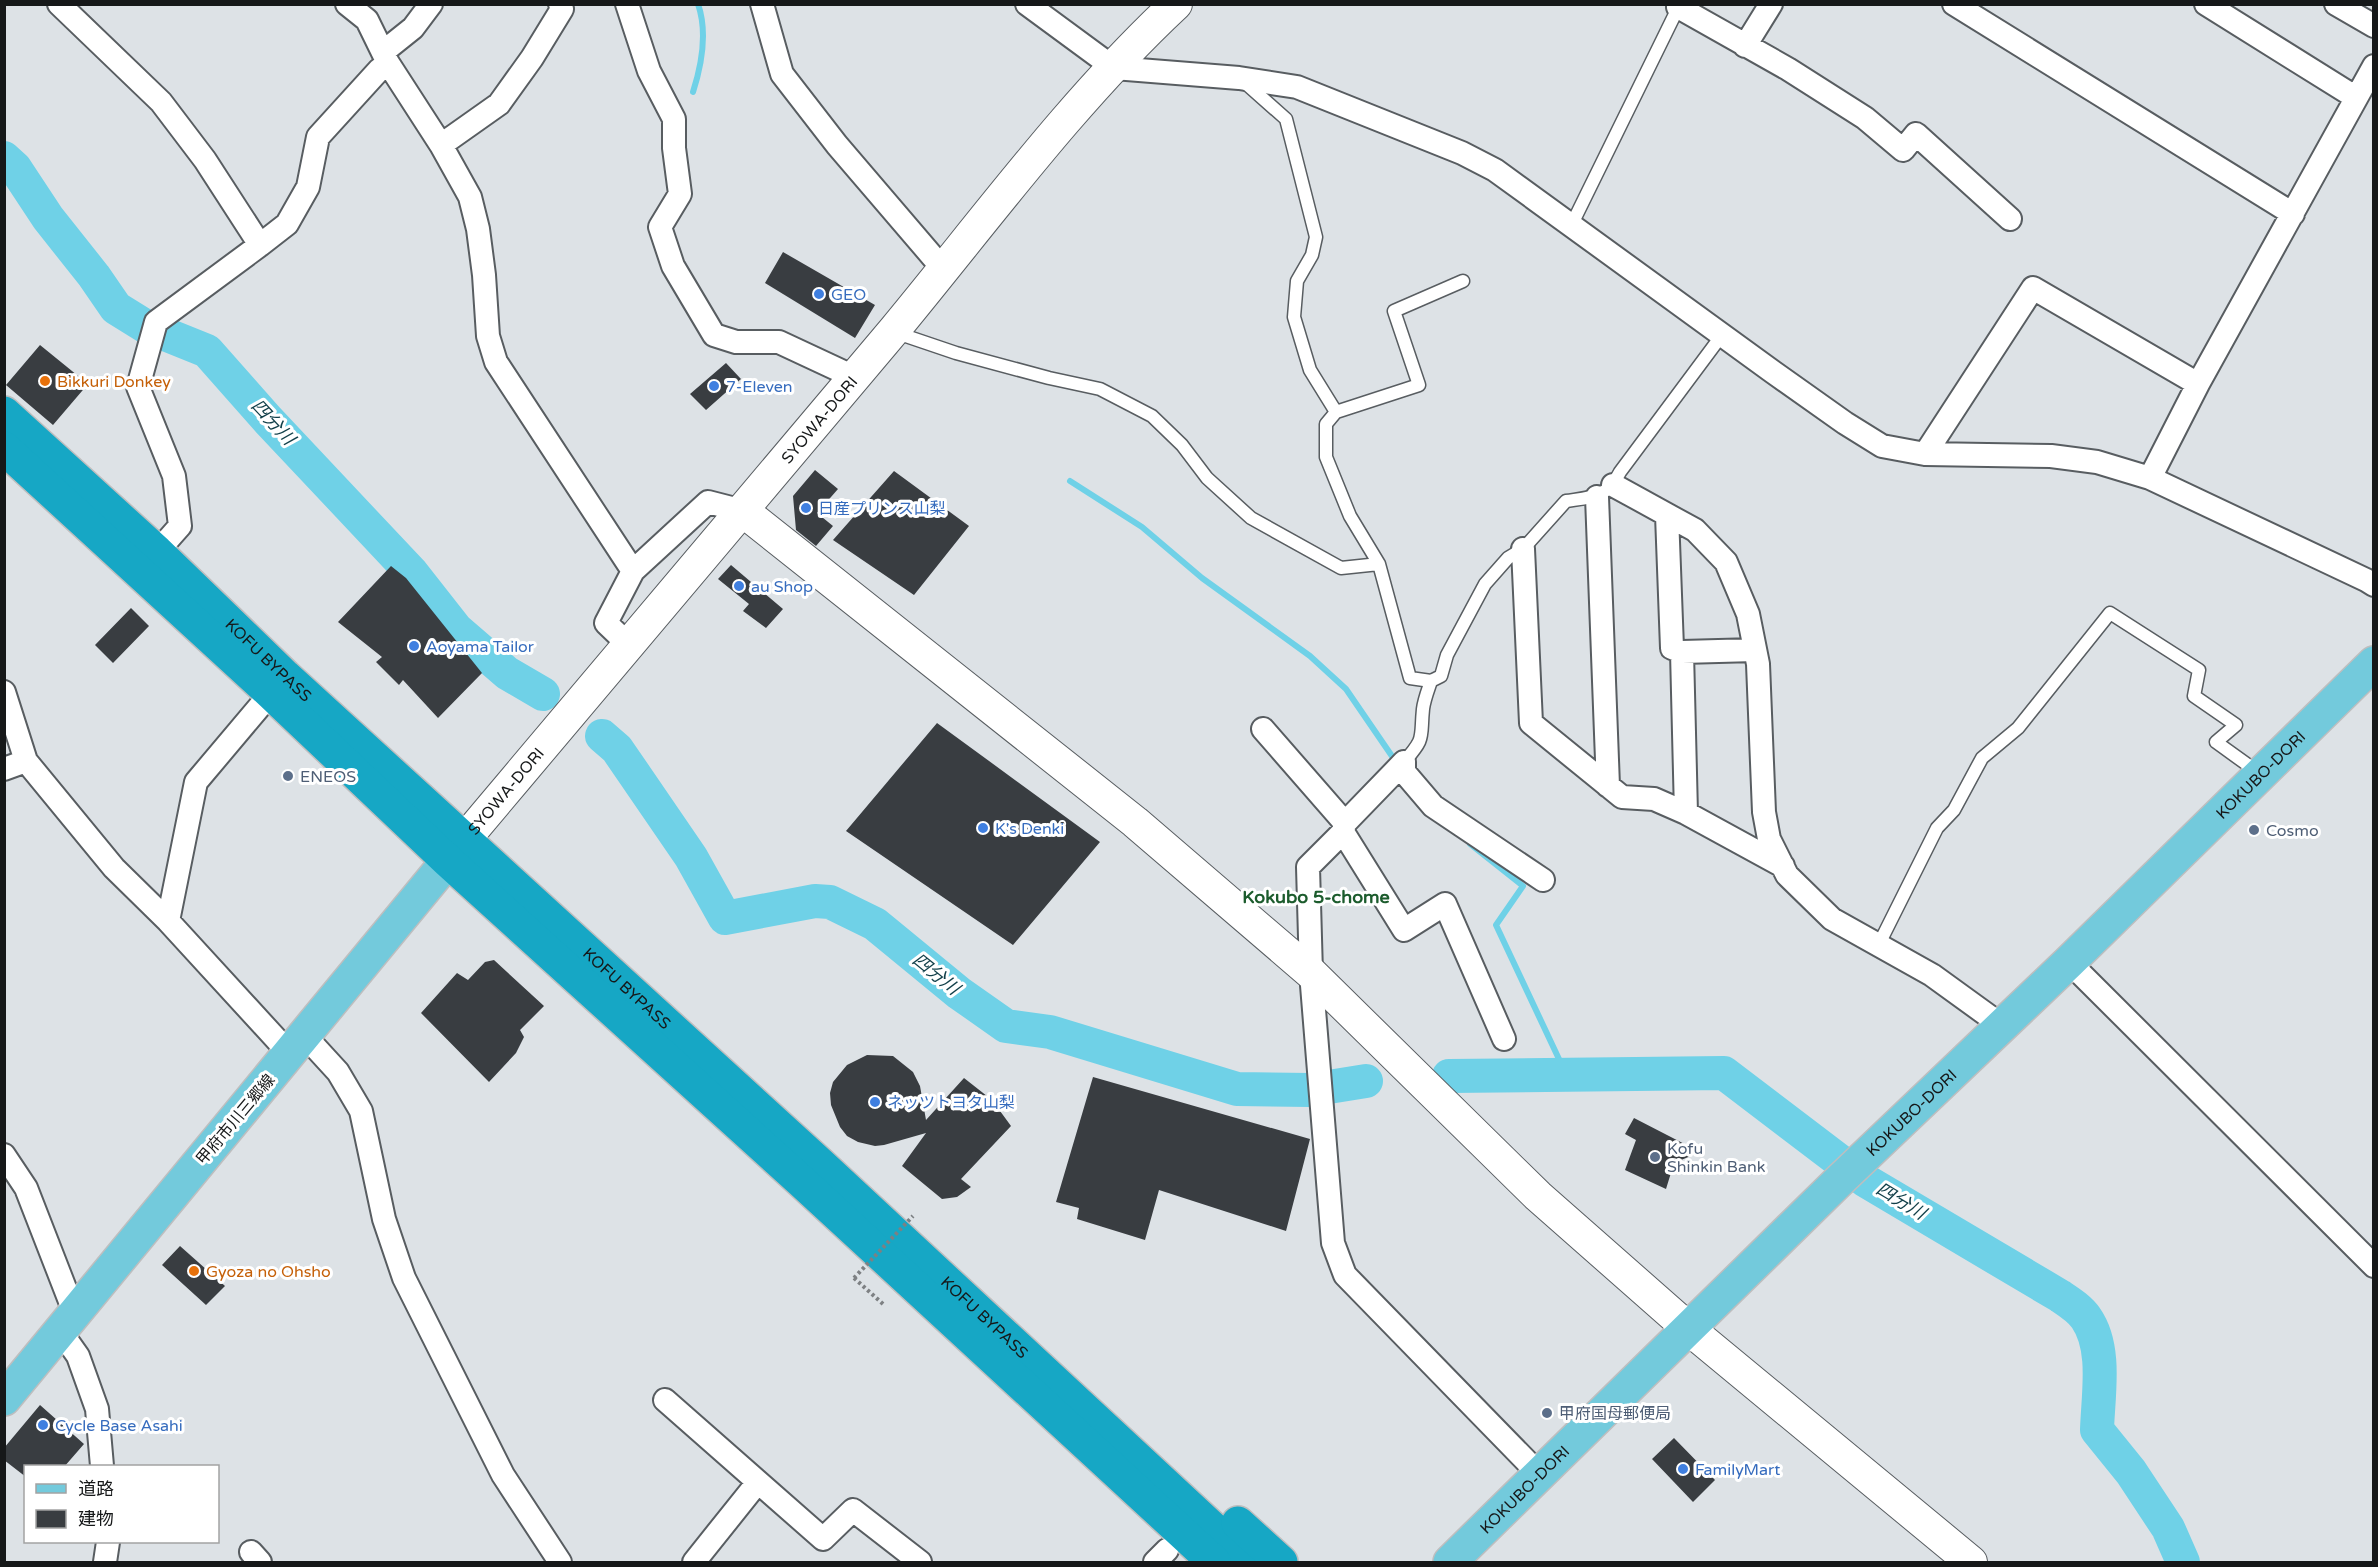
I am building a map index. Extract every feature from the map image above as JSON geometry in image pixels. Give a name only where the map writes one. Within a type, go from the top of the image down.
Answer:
[{"type":"highway","name":"KOFU BYPASS","points":[[4,413],[157,552],[285,676],[457,850]]},
{"type":"highway","name":"KOFU BYPASS","points":[[4,448],[271,693],[457,850],[811,1172],[1019,1367],[1214,1563]]},
{"type":"highway","points":[[811,1172],[859,1260],[1026,1412],[1168,1558]]},
{"type":"highway","points":[[811,1172],[903,1214],[1281,1563]]},
{"type":"highway","name":"KOFU BYPASS","points":[[1019,1367],[1249,1563]]},
{"type":"main road","name":"KOKUBO-DORI","points":[[1450,1563],[1849,1172],[2069,962],[2373,663]]},
{"type":"main road","name":"甲府市川三郷線","points":[[4,1399],[457,850]]},
{"type":"street","points":[[59,4],[161,102],[205,160],[260,245]]},
{"type":"street","points":[[347,4],[367,20],[386,58],[441,145],[470,197],[478,229],[484,275],[488,336],[496,362],[633,571]]},
{"type":"street","points":[[157,552],[180,526],[174,476],[138,387],[156,322],[287,224],[308,187],[318,137],[379,70],[386,58],[431,4]]},
{"type":"street","points":[[441,145],[498,104],[532,58],[562,9],[560,4]]},
{"type":"street","points":[[627,4],[649,71],[674,119],[674,148],[680,194],[660,227],[673,266],[714,334],[736,342],[778,342],[854,377]]},
{"type":"street","points":[[762,4],[782,74],[837,146],[944,270]]},
{"type":"street","points":[[1027,4],[1114,68],[1239,78],[1297,87],[1462,153],[1496,170],[1845,423],[1882,446],[1925,454],[2051,456],[2097,462],[2150,478],[2373,585]]},
{"type":"street","name":"SYOWA-DORI","points":[[457,850],[744,511],[1065,120],[1176,4]]},
{"type":"street","points":[[1745,46],[1771,4]]},
{"type":"street","points":[[1954,4],[2293,214]]},
{"type":"street","points":[[2206,4],[2355,97]]},
{"type":"street","points":[[2336,4],[2373,26]]},
{"type":"street","points":[[1679,6],[1788,69],[1865,118],[1903,150],[1916,134],[2010,219]]},
{"type":"street","points":[[2150,478],[2198,384],[2373,66]]},
{"type":"street","points":[[1925,454],[2033,288],[2198,384]]},
{"type":"street","points":[[1608,786],[1606,491],[1667,515],[1695,530],[1726,562],[1748,614],[1758,664],[1764,812],[1769,839],[1786,875],[1832,919],[1932,975],[2001,1025]]},
{"type":"street","points":[[629,645],[606,623],[633,571],[708,502],[744,511],[1135,822],[1311,973],[1538,1196],[1689,1329],[1971,1563]]},
{"type":"street","points":[[1667,515],[1672,648],[1682,652],[1755,650]]},
{"type":"street","points":[[1523,549],[1530,723],[1622,797],[1654,799],[1686,813],[1783,866]]},
{"type":"street","points":[[1682,652],[1686,813]]},
{"type":"street","points":[[4,692],[26,761],[114,868],[297,1045],[338,1072],[360,1111],[384,1219],[404,1278],[503,1474],[560,1563]]},
{"type":"street","points":[[168,921],[196,782],[271,693]]},
{"type":"street","points":[[1263,729],[1344,828],[1404,930],[1445,904],[1504,1039]]},
{"type":"street","points":[[4,769],[26,761]]},
{"type":"street","points":[[1404,762],[1308,867],[1311,973],[1333,1243],[1345,1275],[1540,1475]]},
{"type":"street","points":[[1404,762],[1404,772],[1432,806],[1543,880]]},
{"type":"street","points":[[2069,962],[2373,1266]]},
{"type":"street","points":[[4,1155],[26,1188],[78,1356],[97,1409],[102,1465]]},
{"type":"street","points":[[665,1400],[823,1539],[853,1510],[920,1563]]},
{"type":"street","points":[[694,1563],[758,1482]]},
{"type":"street","points":[[105,1563],[108,1543]]},
{"type":"lane","points":[[1572,224],[1679,6]]},
{"type":"lane","points":[[1239,78],[1286,119],[1316,237],[1312,255],[1297,281],[1294,317],[1310,370],[1336,412]]},
{"type":"lane","points":[[1462,281],[1394,311],[1419,385],[1336,412],[1326,424],[1326,457],[1350,516],[1379,564],[1410,678],[1431,681],[1442,676],[1447,655],[1485,584],[1508,558],[1523,549],[1566,501],[1606,491],[1722,335]]},
{"type":"lane","points":[[893,331],[956,353],[1100,389],[1152,416],[1182,445],[1207,478],[1251,518],[1341,568],[1379,564]]},
{"type":"lane","points":[[1878,946],[1937,828],[1954,810],[1982,758],[2018,728],[2110,613],[2199,670],[2194,696],[2236,725],[2216,742],[2260,774]]},
{"type":"lane","points":[[1404,762],[1418,746],[1423,734],[1423,708],[1431,681]]},
{"type":"path","points":[[883,1304],[854,1278],[913,1216]]},
{"type":"building","name":"GEO","points":[[783,252],[875,305],[855,338],[765,283]]},
{"type":"building","points":[[40,345],[88,384],[53,425],[6,385]]},
{"type":"building","points":[[726,363],[741,379],[706,410],[690,394]]},
{"type":"building","points":[[815,470],[838,489],[817,513],[833,526],[816,546],[796,530],[793,496]]},
{"type":"building","points":[[894,471],[969,526],[914,595],[833,540]]},
{"type":"building","points":[[731,565],[783,609],[766,628],[743,611],[749,604],[718,579]]},
{"type":"building","points":[[391,566],[406,578],[482,673],[438,718],[403,680],[399,685],[376,662],[382,657],[338,622]]},
{"type":"building","points":[[131,608],[149,626],[113,663],[95,645]]},
{"type":"building","points":[[937,723],[1100,842],[1013,945],[846,831]]},
{"type":"building","points":[[494,960],[544,1006],[520,1030],[524,1037],[516,1053],[489,1082],[421,1013],[457,973],[468,980],[485,962]]},
{"type":"building","points":[[867,1055],[893,1056],[913,1072],[920,1086],[926,1120],[964,1078],[992,1100],[1011,1126],[961,1179],[971,1187],[957,1197],[942,1199],[902,1166],[926,1133],[875,1146],[858,1142],[847,1136],[840,1127],[831,1105],[830,1093],[833,1082],[847,1065]]},
{"type":"building","points":[[1093,1077],[1310,1139],[1286,1231],[1159,1190],[1145,1240],[1077,1219],[1079,1208],[1056,1202]]},
{"type":"building","points":[[1634,1118],[1700,1152],[1674,1163],[1666,1189],[1625,1170],[1636,1140],[1625,1134]]},
{"type":"building","points":[[180,1246],[225,1286],[206,1305],[162,1265]]},
{"type":"building","name":"Cycle Base Asahi","points":[[40,1405],[84,1444],[66,1465],[24,1465],[24,1475],[4,1460],[4,1448]]},
{"type":"building","points":[[1674,1438],[1715,1480],[1693,1502],[1652,1459]]},
{"type":"waterway","points":[[693,92],[703,48],[703,26],[698,4]]},
{"type":"waterway","name":"四分川","points":[[4,158],[15,168],[48,218],[116,308],[145,326],[207,351],[268,420],[412,573],[456,629],[507,673],[543,694]]},
{"type":"waterway","points":[[1070,481],[1142,527],[1202,578],[1310,656],[1346,689],[1396,762]]},
{"type":"waterway","name":"四分川","points":[[602,736],[617,749],[691,857],[725,918],[815,901],[830,902],[875,924],[959,993],[1006,1026],[1050,1032],[1237,1089],[1310,1090],[1366,1081]]},
{"type":"waterway","points":[[1470,844],[1523,886],[1496,925],[1566,1074]]},
{"type":"waterway","name":"四分川","points":[[1449,1076],[1724,1073],[1866,1181],[2060,1296],[2081,1312],[2093,1330],[2099,1357],[2097,1430],[2131,1472],[2168,1528],[2183,1562]]},
{"type":"place","name":"GEO","points":[[819,294]]},
{"type":"place","name":"Bikkuri Donkey","points":[[45,381]]},
{"type":"place","name":"7-Eleven","points":[[714,386]]},
{"type":"place","name":"日産プリンス山梨","points":[[806,508]]},
{"type":"place","name":"au Shop","points":[[739,586]]},
{"type":"place","name":"Aoyama Tailor","points":[[414,646]]},
{"type":"place","name":"ENEOS","points":[[288,776]]},
{"type":"place","name":"K's Denki","points":[[983,828]]},
{"type":"place","name":"Cosmo","points":[[2254,830]]},
{"type":"place","name":"ネッツトヨタ山梨","points":[[875,1102]]},
{"type":"place","name":"Kofu Shinkin Bank","points":[[1655,1157]]},
{"type":"place","name":"Gyoza no Ohsho","points":[[194,1271]]},
{"type":"place","name":"甲府国母郵便局","points":[[1547,1413]]},
{"type":"place","name":"Cycle Base Asahi","points":[[43,1425]]},
{"type":"place","name":"FamilyMart","points":[[1683,1469]]},
{"type":"district","name":"Kokubo 5-chome","points":[[1316,897]]}]
